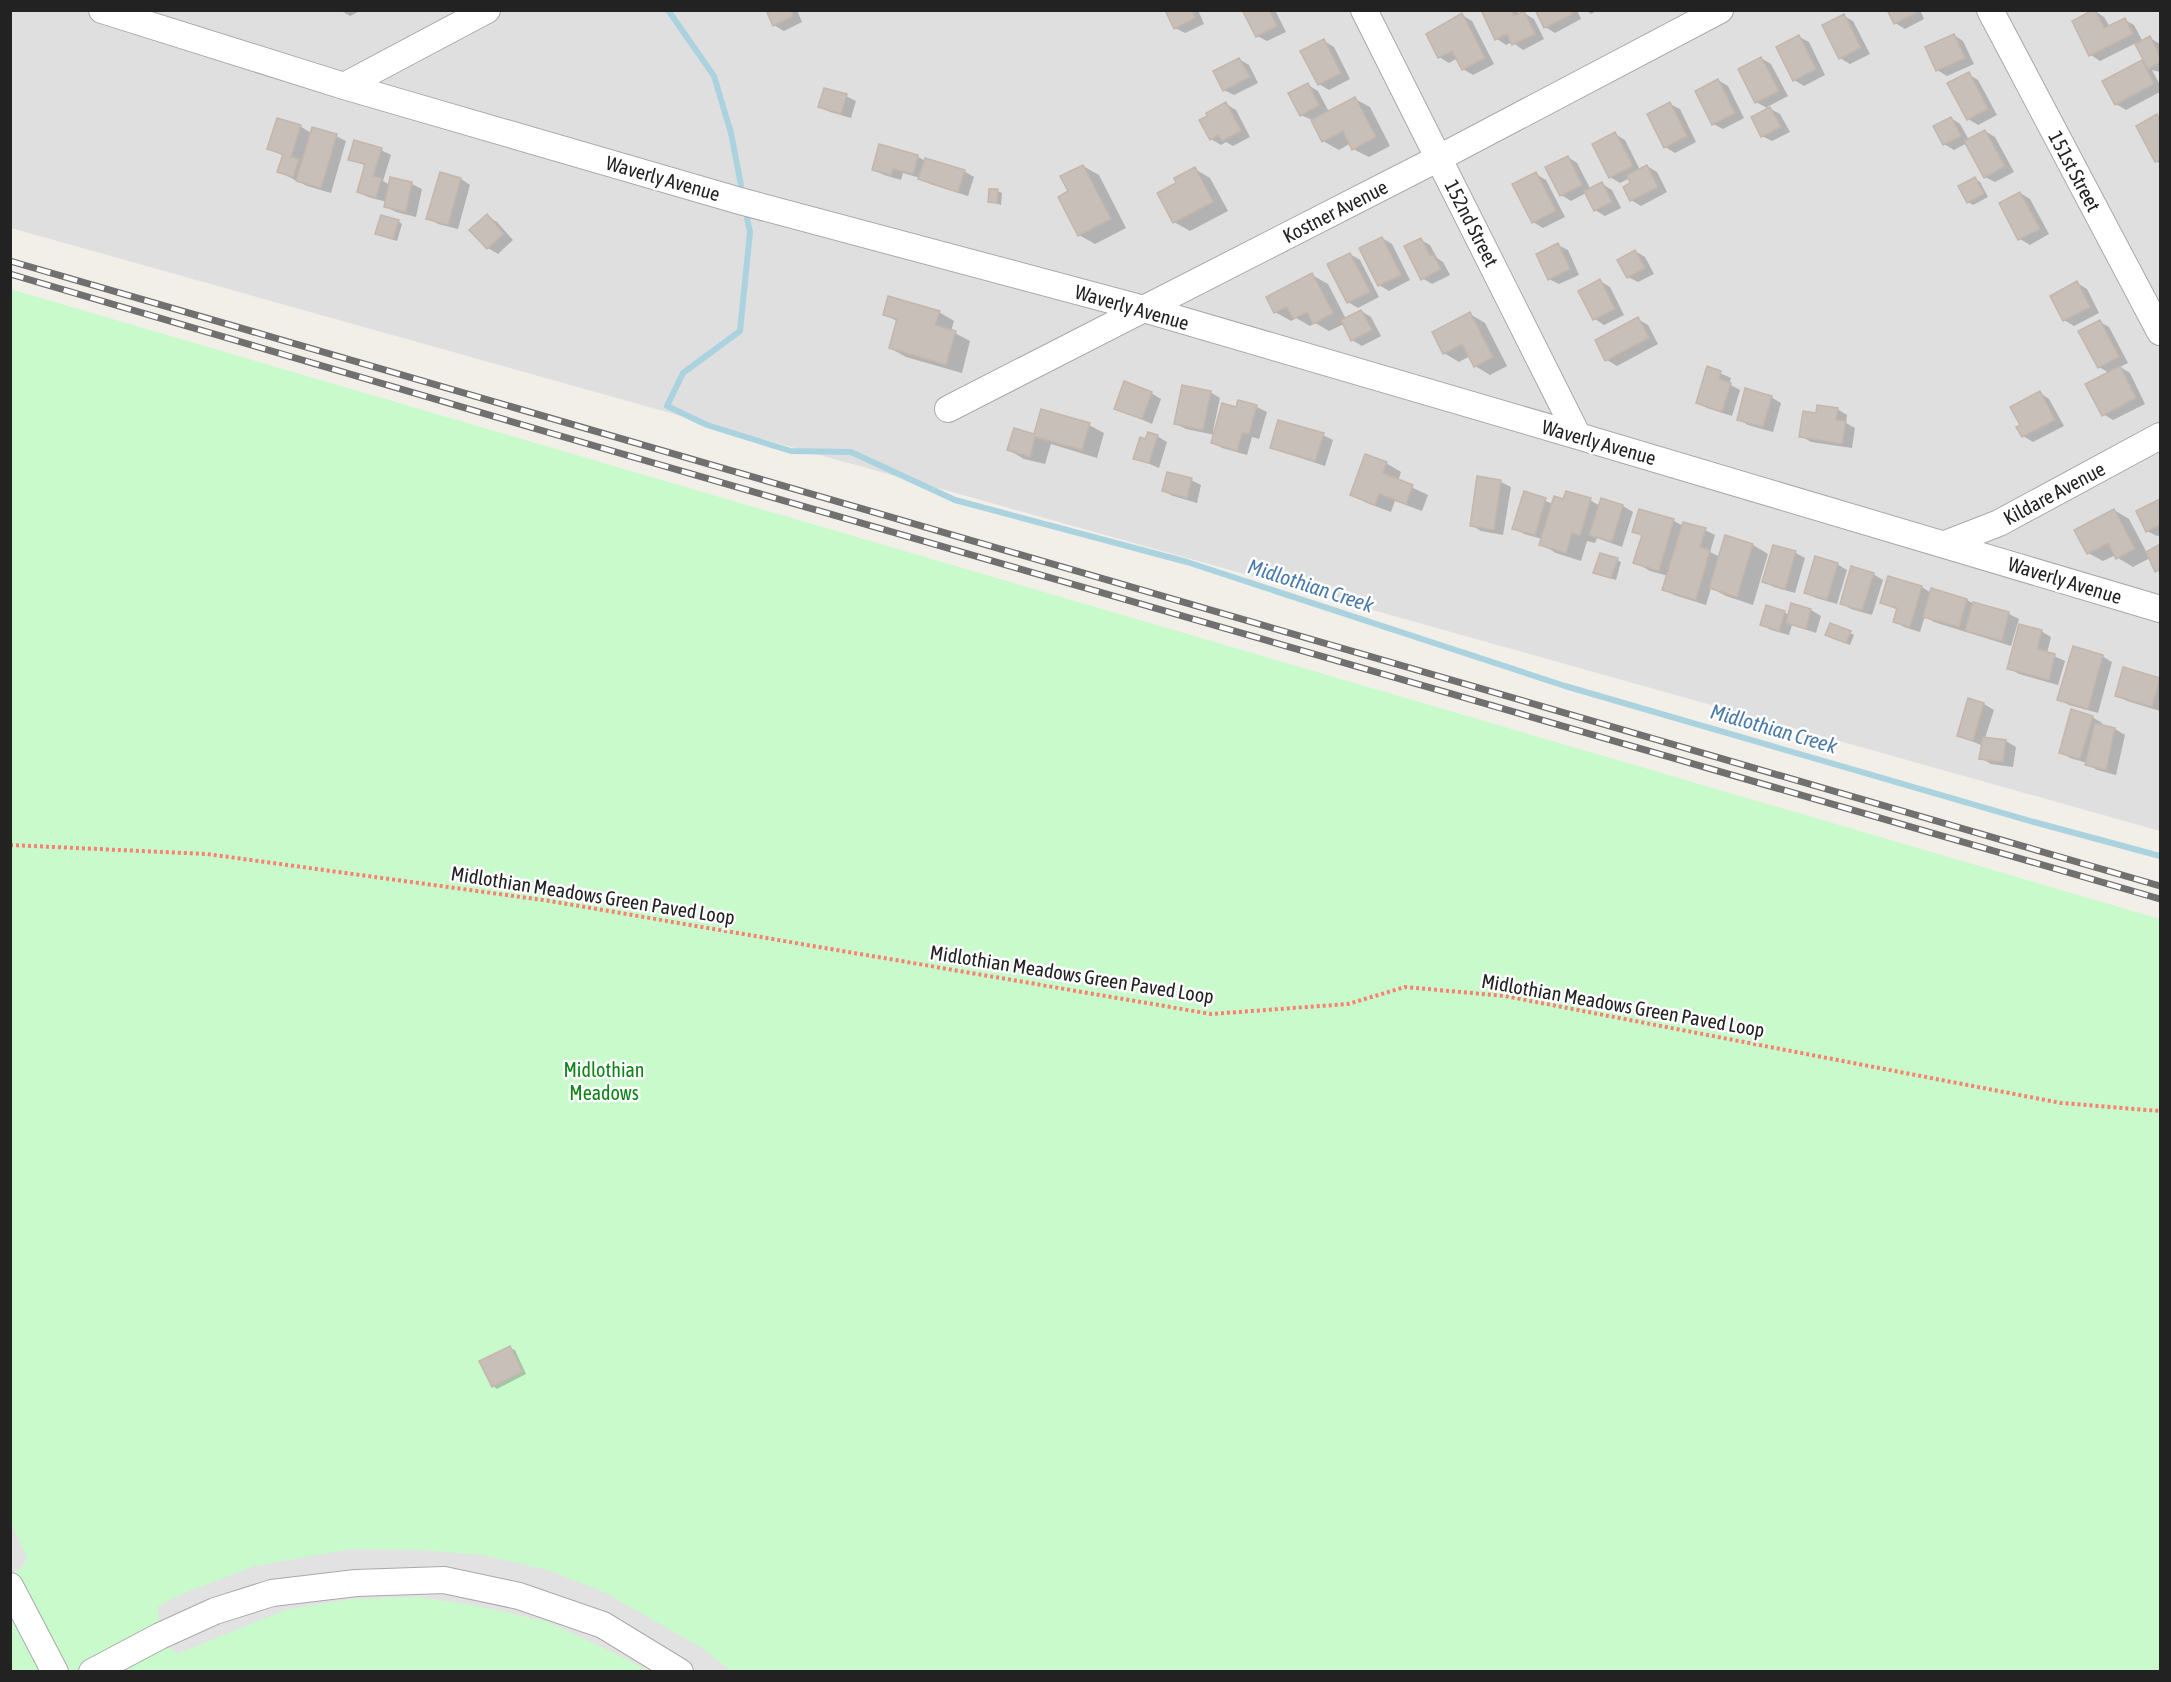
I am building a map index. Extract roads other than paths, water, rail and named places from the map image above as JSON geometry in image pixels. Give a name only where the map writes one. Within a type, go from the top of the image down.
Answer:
[{"type":"street","name":"Waverly Avenue","points":[[102,10],[344,86],[740,201],[1144,309],[2160,609]]},
{"type":"street","points":[[344,86],[487,10]]},
{"type":"street","name":"152nd Street","points":[[1364,10],[1578,436]]},
{"type":"street","name":"Kostner Avenue","points":[[948,409],[1439,158],[1720,10]]},
{"type":"street","name":"151st Street","points":[[1990,10],[2160,332]]},
{"type":"street","name":"Kildare Avenue","points":[[1945,544],[1999,523],[2160,436]]},
{"type":"street","points":[[92,1671],[215,1611],[272,1593],[356,1583],[444,1580],[519,1596],[603,1625],[680,1671]]},
{"type":"street","points":[[10,1586],[55,1671]]},
{"type":"waterway","name":"Midlothian Creek","points":[[668,10],[714,76],[731,133],[741,185]]},
{"type":"waterway","name":"Midlothian Creek","points":[[747,218],[750,232],[740,331],[683,373],[667,406],[707,425],[791,451],[851,452],[955,500],[1187,562],[1565,686],[2034,822],[2160,856]]},
{"type":"railway","points":[[10,261],[2160,886]]},
{"type":"railway","points":[[10,274],[564,437],[2160,899]]},
{"type":"park label","name":"Midlothian Meadows","points":[[604,1080]]}]
